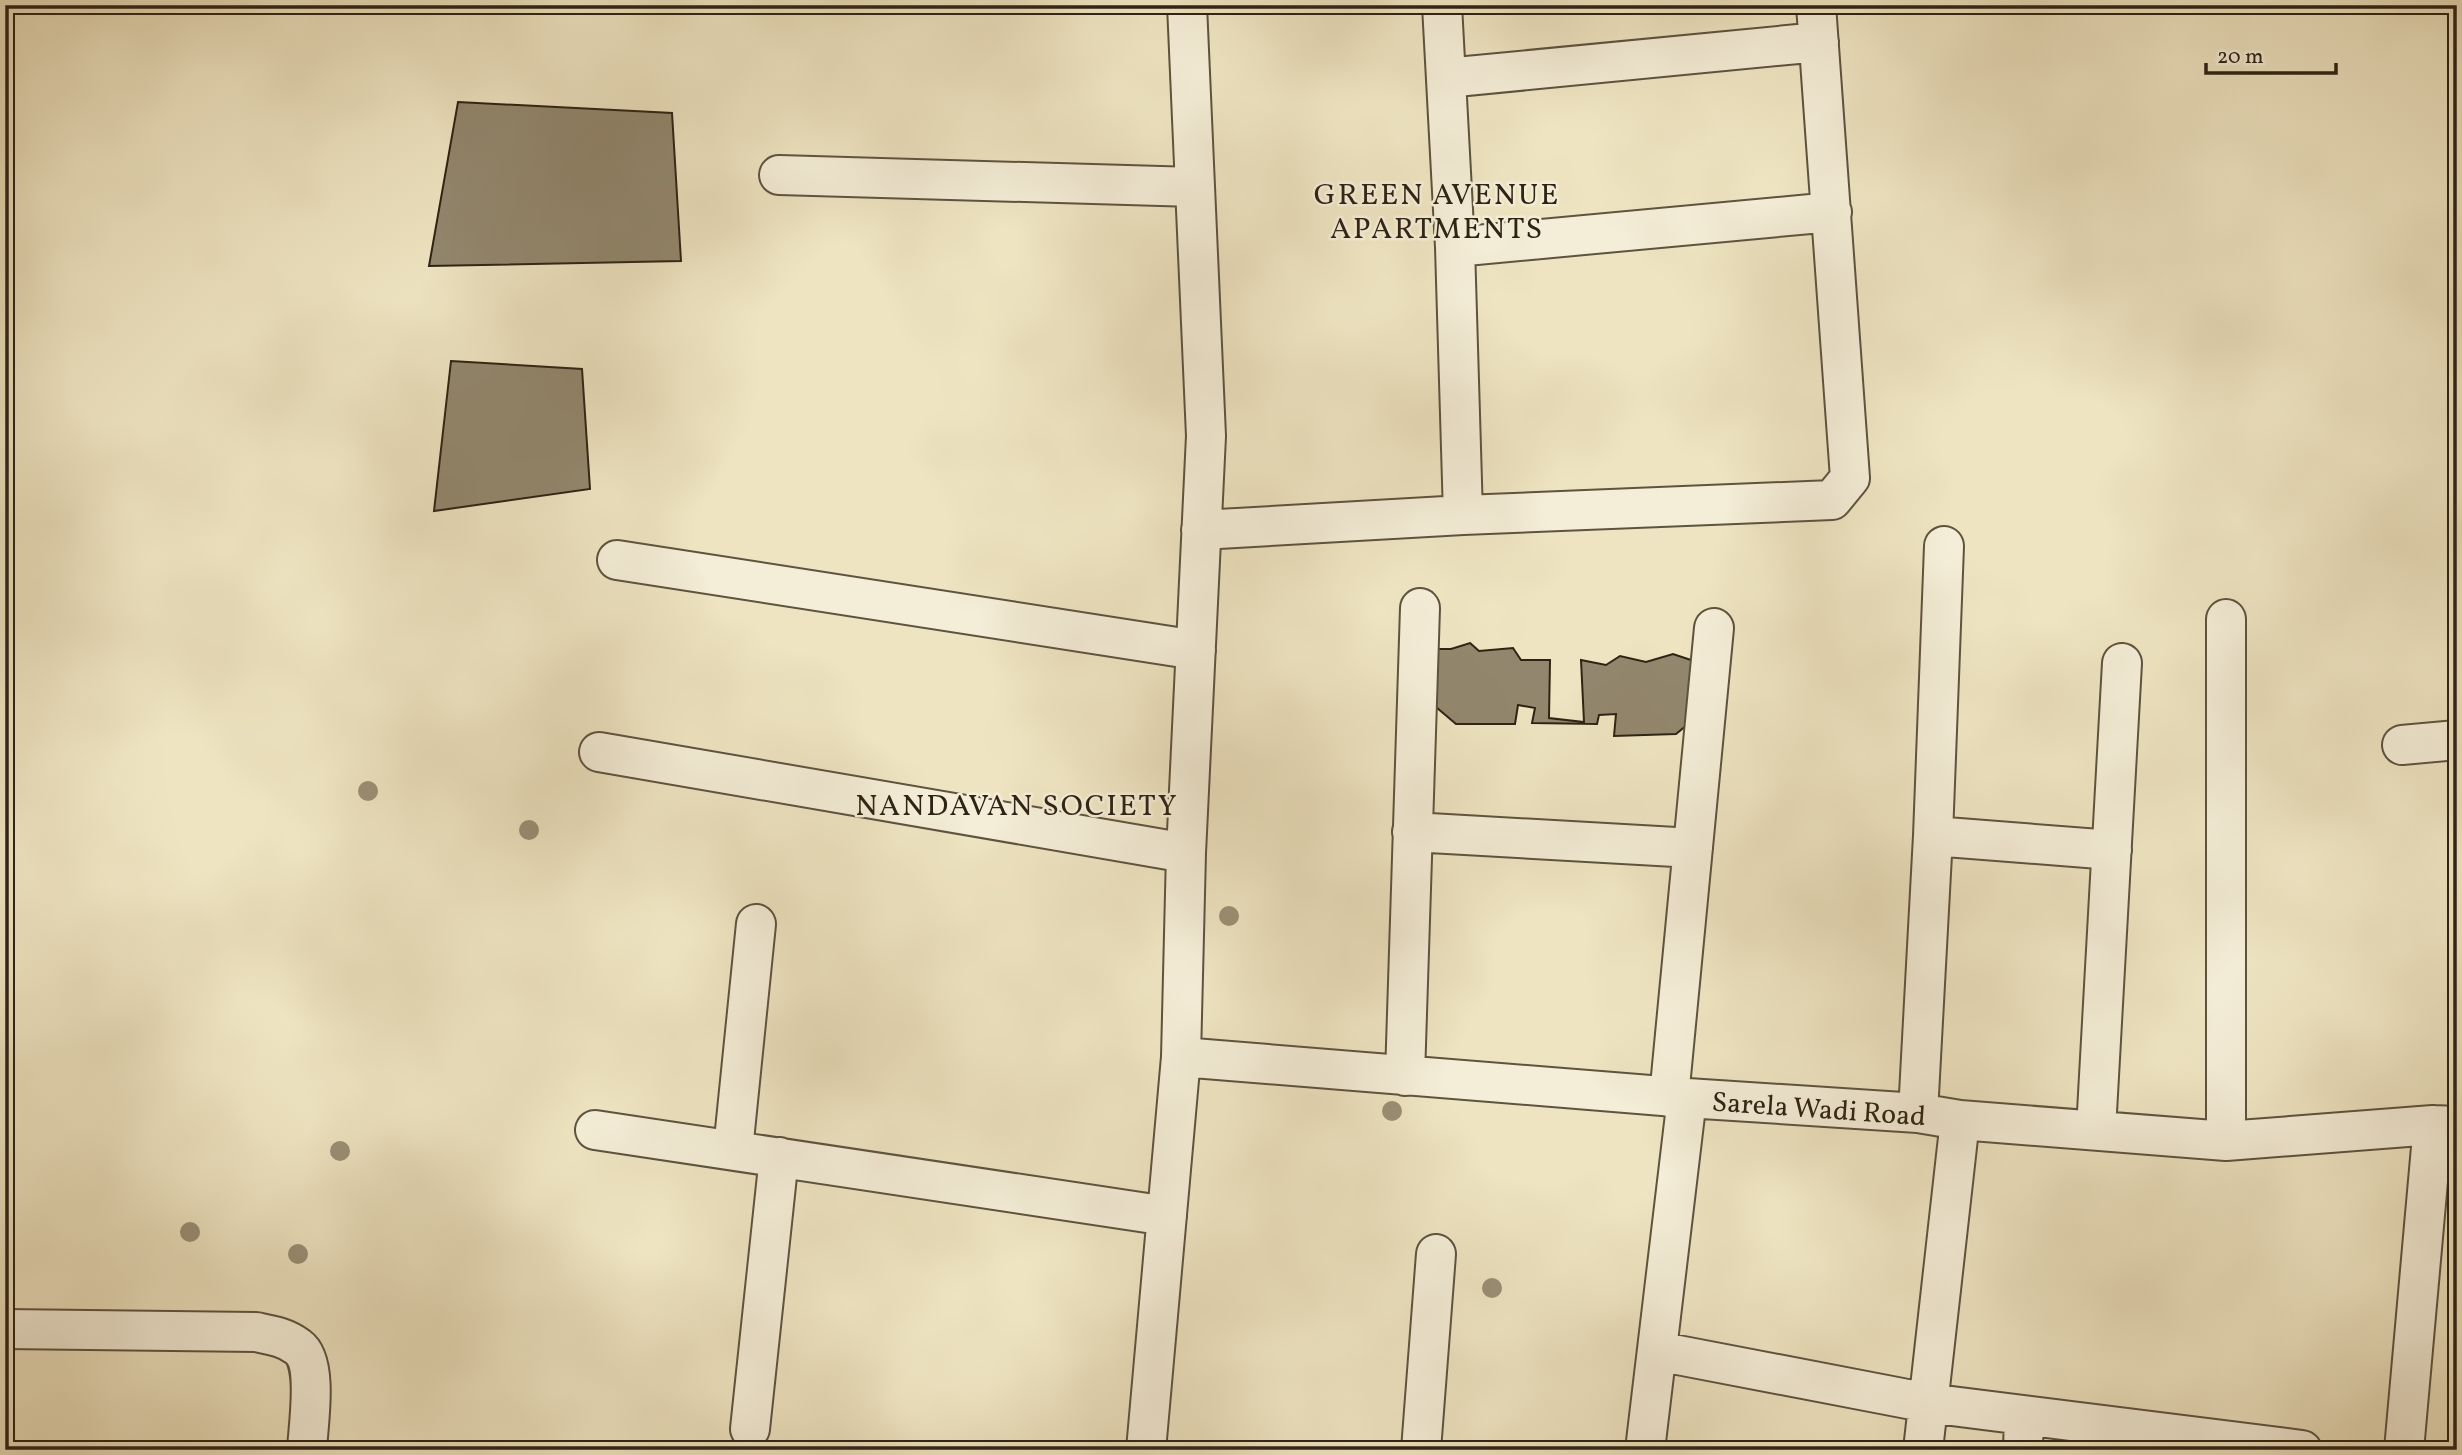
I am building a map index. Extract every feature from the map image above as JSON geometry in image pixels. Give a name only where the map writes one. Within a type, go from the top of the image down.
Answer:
[{"type":"street","points":[[1146,1450],[1181,1057],[1186,853],[1206,436],[1187,5]]},
{"type":"street","points":[[1443,5],[1455,247],[1463,515]]},
{"type":"street","points":[[1202,530],[1463,515],[1832,500],[1850,478],[1818,24],[1446,78]]},
{"type":"street","points":[[779,175],[1195,187]]},
{"type":"street","points":[[1455,247],[1832,212]]},
{"type":"street","points":[[1918,1113],[1933,836],[1944,546]]},
{"type":"street","points":[[617,561],[1196,650]]},
{"type":"street","points":[[1405,1076],[1419,607]]},
{"type":"street","points":[[2226,619],[2226,1141]]},
{"type":"street","points":[[1645,1450],[1657,1351],[1678,1097],[1693,848],[1714,628]]},
{"type":"street","points":[[2096,1130],[2123,663]]},
{"type":"street","points":[[2402,745],[2457,740]]},
{"type":"street","points":[[599,752],[1186,853]]},
{"type":"street","points":[[1412,832],[1693,848]]},
{"type":"street","points":[[1933,836],[2112,850]]},
{"type":"street","points":[[733,1150],[756,924]]},
{"type":"street","name":"Sarela Wadi Road","points":[[1181,1057],[1678,1097],[1918,1113],[1960,1120],[2226,1141],[2445,1126]]},
{"type":"street","points":[[1923,1450],[1960,1120]]},
{"type":"street","points":[[2404,1450],[2445,1126]]},
{"type":"street","points":[[595,1130],[1167,1216]]},
{"type":"street","points":[[750,1429],[779,1157]]},
{"type":"street","points":[[1421,1450],[1436,1254]]},
{"type":"street","points":[[5,1329],[256,1332],[281,1337],[301,1348],[311,1369],[307,1450]]},
{"type":"street","points":[[1657,1351],[1928,1403],[2023,1433],[2302,1450]]},
{"type":"building","points":[[458,102],[672,113],[681,261],[429,266]]},
{"type":"building","points":[[451,361],[582,369],[590,489],[434,511]]},
{"type":"building","points":[[1470,643],[1479,651],[1513,648],[1521,660],[1550,660],[1549,718],[1584,722],[1581,660],[1606,665],[1620,656],[1646,662],[1673,654],[1694,661],[1693,720],[1676,734],[1614,736],[1616,714],[1599,715],[1597,724],[1532,723],[1535,708],[1518,705],[1515,724],[1456,724],[1436,707],[1437,649],[1451,649]]},
{"type":"district","name":"GREEN AVENUE APARTMENTS","points":[[1437,211]]},
{"type":"district","name":"NANDAVAN SOCIETY","points":[[1017,805]]}]
